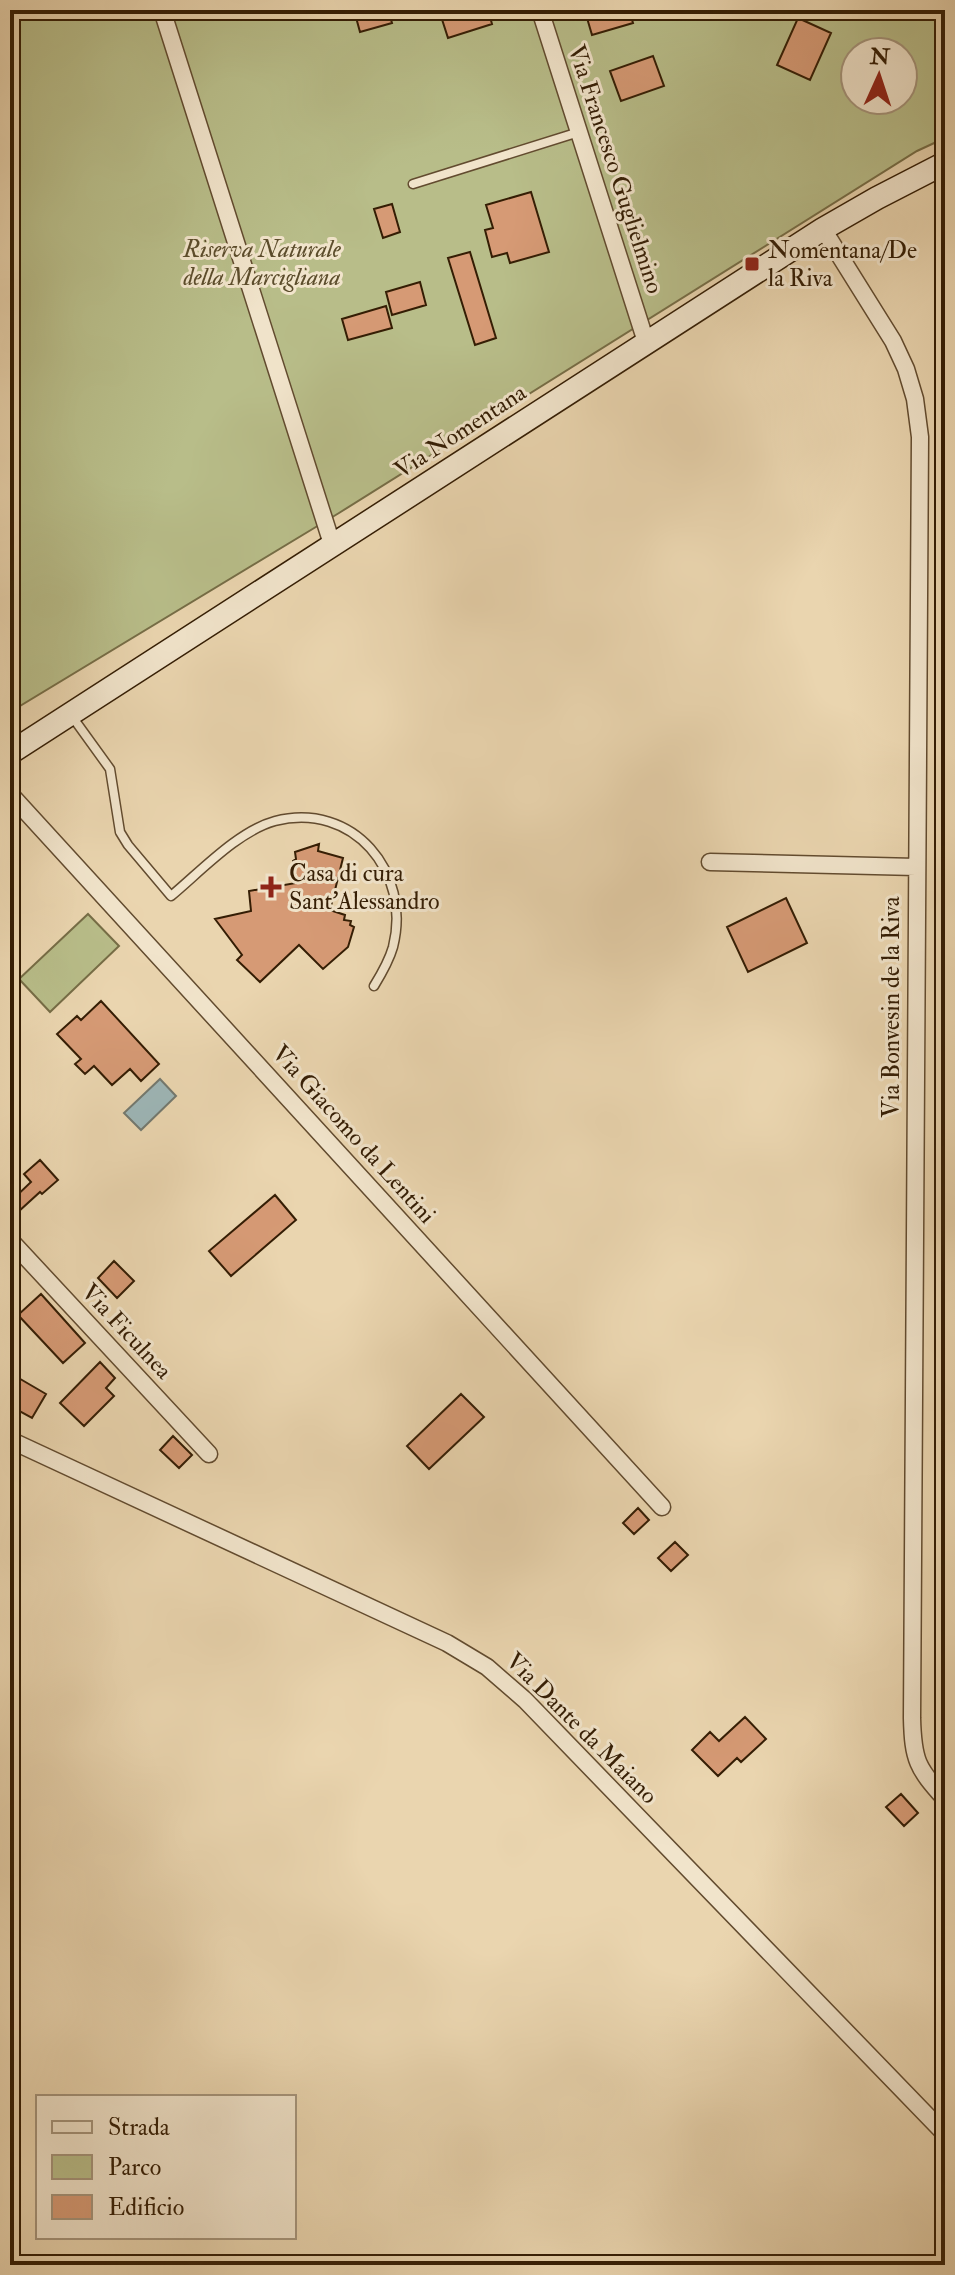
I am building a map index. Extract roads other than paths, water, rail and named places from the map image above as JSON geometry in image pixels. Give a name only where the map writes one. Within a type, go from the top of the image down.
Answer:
[{"type":"main road","name":"Via Nomentana","points":[[10,753],[823,229],[945,163]]},
{"type":"street","points":[[162,10],[332,544]]},
{"type":"street","name":"Via Francesco Guglielmino","points":[[540,10],[646,342]]},
{"type":"street","name":"Via Bonvesin de la Riva","points":[[823,229],[893,341],[915,399],[920,437],[912,1738],[920,1768],[945,1799]]},
{"type":"street","name":"Via Giacomo da Lentini","points":[[10,794],[662,1507]]},
{"type":"street","points":[[710,862],[916,867]]},
{"type":"street","name":"Via Ficulnea","points":[[10,1240],[209,1454]]},
{"type":"street","name":"Via Dante da Maiano","points":[[10,1440],[447,1643],[487,1667],[525,1700],[945,2134]]},
{"type":"lane","points":[[413,184],[579,132]]},
{"type":"lane","points":[[70,714],[110,769],[120,832],[171,896],[232,844],[274,821],[315,818],[336,822],[368,843],[387,875],[396,919],[393,947],[374,986]]},
{"type":"water","points":[[160,1079],[176,1096],[141,1130],[124,1113]]},
{"type":"place","name":"Nomentana/De la Riva","points":[[752,264]]},
{"type":"place","name":"Casa di cura Sant'Alessandro","points":[[271,887]]},
{"type":"park label","name":"Riserva Naturale della Marcigliana","points":[[262,263]]}]
